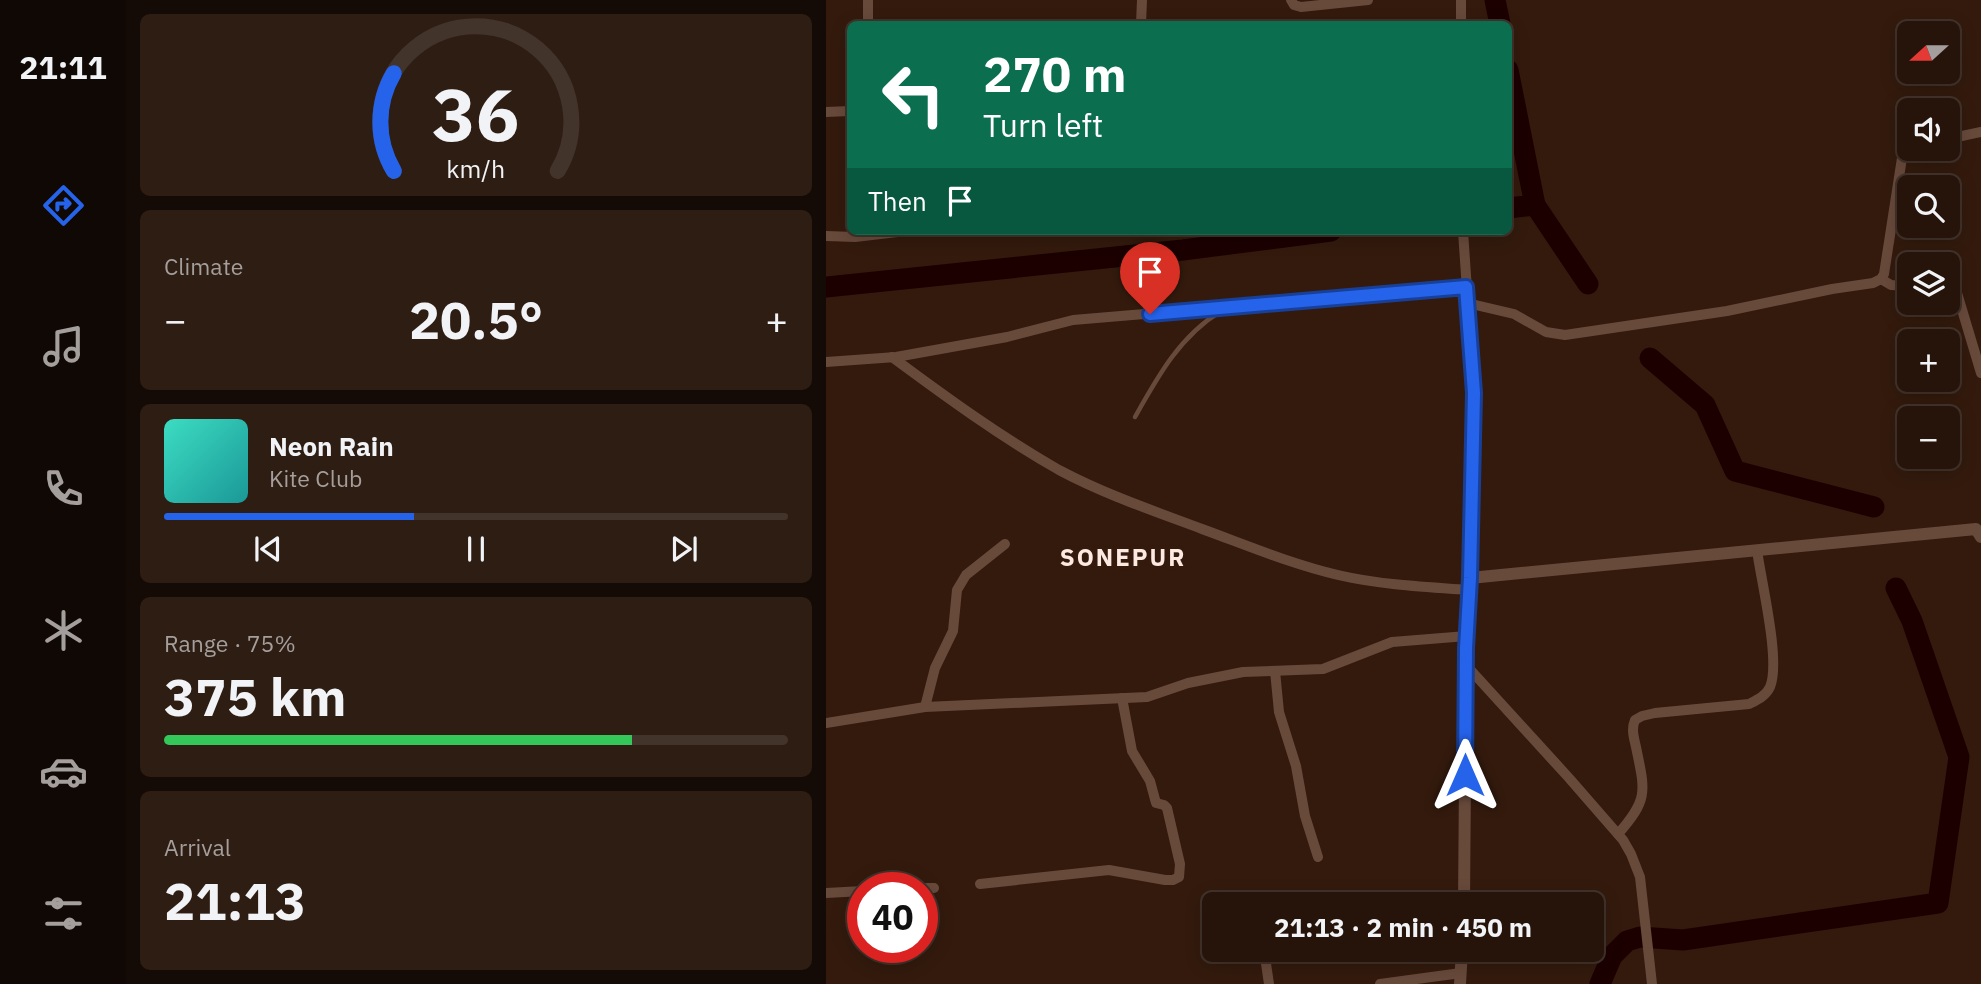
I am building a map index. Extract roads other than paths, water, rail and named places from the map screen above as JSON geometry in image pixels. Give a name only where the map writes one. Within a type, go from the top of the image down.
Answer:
[{"type":"street","points":[[868,0],[868,21]]},
{"type":"street","points":[[1141,21],[1142,0]]},
{"type":"street","points":[[1291,0],[1294,5],[1301,7],[1368,0]]},
{"type":"street","points":[[1461,0],[1461,21]]},
{"type":"street","points":[[826,112],[847,111]]},
{"type":"street","points":[[1960,136],[1981,132]]},
{"type":"street","points":[[1467,303],[1514,314],[1546,332],[1565,335],[1727,311],[1873,283],[1884,274],[1902,161]]},
{"type":"street","points":[[826,236],[872,235]]},
{"type":"street","points":[[1463,235],[1474,393],[1466,665],[1464,892]]},
{"type":"street","points":[[1881,279],[1897,285]]},
{"type":"street","points":[[826,362],[892,357],[1007,337],[1073,320],[1466,287]]},
{"type":"street","points":[[1960,303],[1981,373]]},
{"type":"street","points":[[892,357],[942,394],[1042,459],[1093,486],[1267,553],[1338,575],[1384,583],[1470,584],[1757,550],[1979,531]]},
{"type":"street","points":[[925,707],[935,668],[953,631],[957,590],[966,575],[1005,544]]},
{"type":"street","points":[[1618,834],[1639,808],[1644,790],[1633,732],[1634,720],[1655,713],[1749,704],[1770,688],[1773,657],[1757,550]]},
{"type":"street","points":[[826,723],[925,707],[1147,698],[1216,676],[1243,672],[1322,669],[1392,642],[1467,636]]},
{"type":"street","points":[[1466,665],[1618,834],[1637,865],[1652,984]]},
{"type":"street","points":[[1275,671],[1279,712],[1296,766],[1318,857]]},
{"type":"street","points":[[980,884],[1109,870],[1165,880],[1179,877],[1180,864],[1167,808],[1164,804],[1156,803],[1150,780],[1135,758],[1122,698]]},
{"type":"street","points":[[826,893],[847,892]]},
{"type":"street","points":[[1266,962],[1269,984]]},
{"type":"street","points":[[1380,984],[1460,979]]},
{"type":"lane","points":[[1135,417],[1184,340],[1202,323],[1227,307]]},
{"type":"waterway","points":[[1495,0],[1499,21]]},
{"type":"waterway","points":[[1512,90],[1535,205],[1588,284]]},
{"type":"waterway","points":[[1512,208],[1535,205]]},
{"type":"waterway","points":[[826,287],[1183,250],[1300,235]]},
{"type":"waterway","points":[[1650,358],[1705,405],[1735,471],[1874,507]]},
{"type":"waterway","points":[[1600,984],[1612,956],[1627,941],[1640,937],[1683,940],[1938,903],[1959,757],[1912,621],[1896,588]]},
{"type":"district","name":"SONEPUR","points":[[1123,558]]}]
